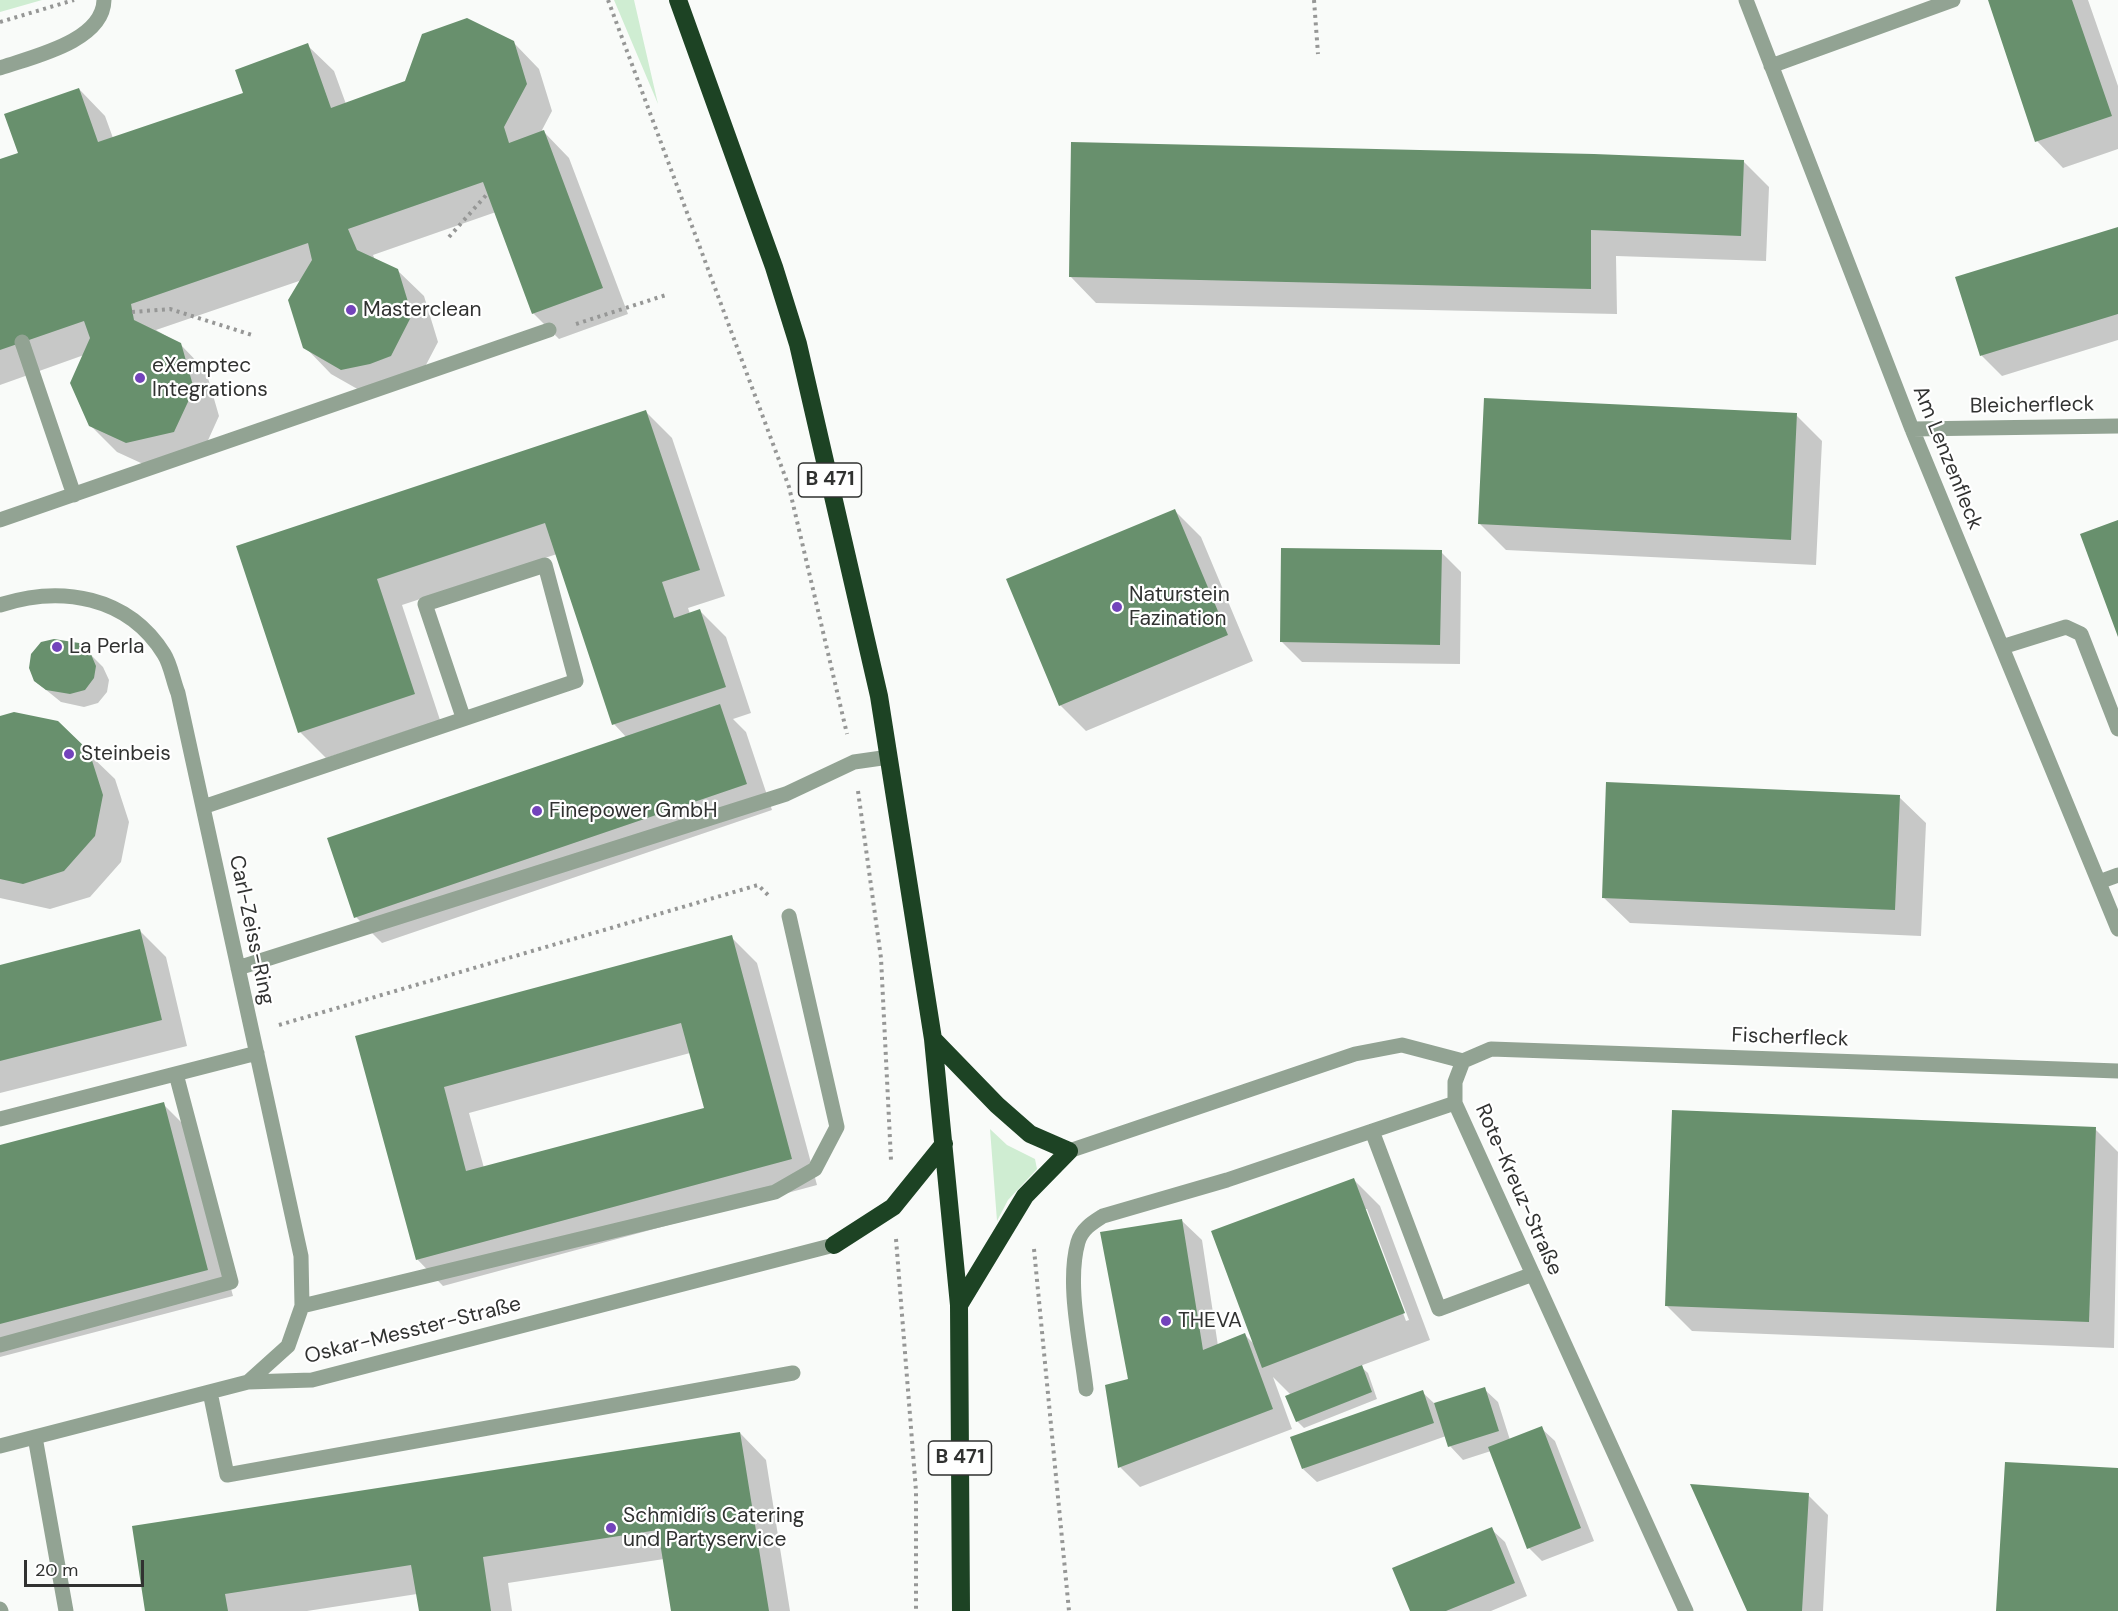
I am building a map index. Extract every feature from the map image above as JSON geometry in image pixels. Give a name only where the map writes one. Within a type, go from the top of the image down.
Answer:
[{"type":"highway","name":"B 471","points":[[678,0],[774,267],[798,344],[879,696],[933,1038],[944,1144],[958,1305],[961,1611]]},
{"type":"highway","points":[[933,1038],[997,1105],[1030,1134],[1069,1151],[1024,1196],[958,1305]]},
{"type":"highway","points":[[834,1245],[893,1207],[944,1144]]},
{"type":"street","points":[[0,68],[69,44],[90,28],[104,8],[104,0]]},
{"type":"street","name":"Am Lenzenfleck","points":[[1746,0],[1912,429],[2118,929]]},
{"type":"street","points":[[1771,66],[1953,0]]},
{"type":"street","points":[[0,520],[549,330]]},
{"type":"street","points":[[22,342],[74,495]]},
{"type":"street","name":"Bleicherfleck","points":[[1912,429],[2118,426]]},
{"type":"street","points":[[203,807],[463,717],[576,681],[545,565],[425,604],[463,717]]},
{"type":"street","name":"Carl-Zeiss-Ring","points":[[0,605],[17,599],[65,594],[106,604],[141,626],[165,655],[178,693],[301,1256],[302,1306],[288,1346],[248,1382]]},
{"type":"street","points":[[2002,647],[2066,627],[2080,634],[2118,729]]},
{"type":"street","points":[[238,968],[786,794],[854,762],[889,757]]},
{"type":"street","points":[[2099,882],[2118,875]]},
{"type":"street","points":[[302,1306],[775,1192],[815,1169],[837,1127],[789,916]]},
{"type":"street","points":[[1069,1151],[1354,1054],[1402,1045],[1463,1061]]},
{"type":"street","name":"Fischerfleck","points":[[1463,1061],[1491,1049],[2118,1071]]},
{"type":"street","points":[[0,1119],[257,1053]]},
{"type":"street","name":"Rote-Kreuz-Straße","points":[[1463,1061],[1455,1082],[1455,1103],[1686,1611]]},
{"type":"street","points":[[0,1345],[231,1282],[176,1074]]},
{"type":"street","points":[[1086,1389],[1073,1276],[1078,1240],[1087,1227],[1103,1216],[1227,1180],[1455,1103]]},
{"type":"street","points":[[1372,1131],[1439,1309],[1533,1274]]},
{"type":"street","name":"Oskar-Messter-Straße","points":[[0,1446],[248,1382],[312,1380],[834,1245]]},
{"type":"street","points":[[210,1392],[227,1474],[793,1373]]},
{"type":"street","points":[[35,1437],[66,1611]]},
{"type":"path","points":[[0,22],[74,0]]},
{"type":"path","points":[[1314,0],[1318,54]]},
{"type":"path","points":[[449,237],[488,193]]},
{"type":"path","points":[[549,330],[583,322],[666,295]]},
{"type":"path","points":[[132,312],[170,309],[252,335]]},
{"type":"path","points":[[252,1032],[758,885],[789,916]]},
{"type":"path","points":[[1034,1249],[1069,1611]]},
{"type":"green space","points":[[0,0],[42,0],[0,12]]},
{"type":"green space","points":[[614,0],[634,0],[658,104]]},
{"type":"green space","points":[[990,1129],[1007,1145],[1035,1159],[1037,1169],[1008,1200],[997,1221]]},
{"type":"building","points":[[1988,0],[2072,0],[2112,116],[2035,142]]},
{"type":"building","points":[[467,18],[514,41],[527,84],[504,127],[509,143],[544,130],[603,288],[532,314],[483,182],[348,229],[357,250],[398,269],[412,315],[391,356],[370,364],[341,370],[303,348],[288,300],[312,260],[308,243],[131,304],[134,320],[181,343],[194,389],[174,432],[126,443],[89,426],[70,383],[90,338],[84,321],[0,350],[0,159],[18,153],[4,114],[79,88],[98,142],[243,93],[235,70],[308,43],[331,108],[405,81],[422,34]]},
{"type":"building","points":[[1071,142],[1594,154],[1744,160],[1741,236],[1591,230],[1591,289],[1069,277]]},
{"type":"building","points":[[2118,227],[2118,314],[1980,356],[1955,277]]},
{"type":"building","points":[[1484,398],[1797,413],[1791,540],[1478,524]]},
{"type":"building","points":[[646,410],[700,570],[662,582],[674,618],[700,609],[726,687],[612,725],[545,523],[377,579],[415,694],[298,733],[236,546]]},
{"type":"building","name":"Naturstein Fazination","points":[[1175,509],[1228,635],[1059,706],[1006,579]]},
{"type":"building","points":[[2118,520],[2118,637],[2080,534]]},
{"type":"building","points":[[1281,548],[1442,550],[1440,645],[1280,642]]},
{"type":"building","points":[[54,639],[79,643],[90,652],[96,666],[94,678],[85,690],[70,694],[46,690],[34,681],[29,668],[31,654],[41,642]]},
{"type":"building","name":"Finepower GmbH","points":[[720,704],[747,784],[354,918],[327,838]]},
{"type":"building","points":[[14,712],[58,721],[89,751],[103,795],[95,836],[64,871],[23,884],[0,879],[0,716]]},
{"type":"building","points":[[1606,782],[1900,795],[1895,910],[1602,898]]},
{"type":"building","points":[[140,929],[162,1020],[0,1061],[0,965]]},
{"type":"building","points":[[732,935],[792,1159],[416,1260],[355,1036]],"holes":[[[681,1023],[704,1108],[466,1171],[444,1087]]]},
{"type":"building","points":[[164,1102],[208,1270],[0,1324],[0,1145]]},
{"type":"building","points":[[1672,1110],[2096,1127],[2089,1322],[1665,1306]]},
{"type":"building","points":[[1354,1178],[1405,1313],[1262,1368],[1211,1231]]},
{"type":"building","points":[[1182,1219],[1203,1350],[1245,1333],[1273,1409],[1118,1468],[1105,1385],[1128,1379],[1100,1232]]},
{"type":"building","points":[[1362,1365],[1372,1392],[1296,1422],[1285,1396]]},
{"type":"building","points":[[1485,1387],[1499,1431],[1448,1447],[1434,1403]]},
{"type":"building","points":[[1423,1390],[1434,1423],[1302,1469],[1290,1437]]},
{"type":"building","points":[[1542,1426],[1581,1528],[1527,1549],[1488,1447]]},
{"type":"building","points":[[740,1432],[769,1611],[671,1611],[658,1530],[483,1557],[491,1611],[419,1611],[411,1565],[225,1594],[228,1611],[145,1611],[132,1526]]},
{"type":"building","points":[[2005,1462],[2118,1468],[2118,1611],[1996,1611]]},
{"type":"building","points":[[1690,1484],[1809,1493],[1802,1611],[1747,1611]]},
{"type":"building","points":[[1492,1527],[1515,1583],[1446,1611],[1410,1611],[1392,1568]]},
{"type":"place","name":"Masterclean","points":[[351,310]]},
{"type":"place","name":"eXemptec Integrations","points":[[140,378]]},
{"type":"place","name":"Naturstein Fazination","points":[[1117,607]]},
{"type":"place","name":"La Perla","points":[[57,647]]},
{"type":"place","name":"Steinbeis","points":[[69,754]]},
{"type":"place","name":"Finepower GmbH","points":[[537,811]]},
{"type":"place","name":"THEVA","points":[[1166,1321]]},
{"type":"place","name":"Schmidi´s Catering und Partyservice","points":[[611,1528]]}]
